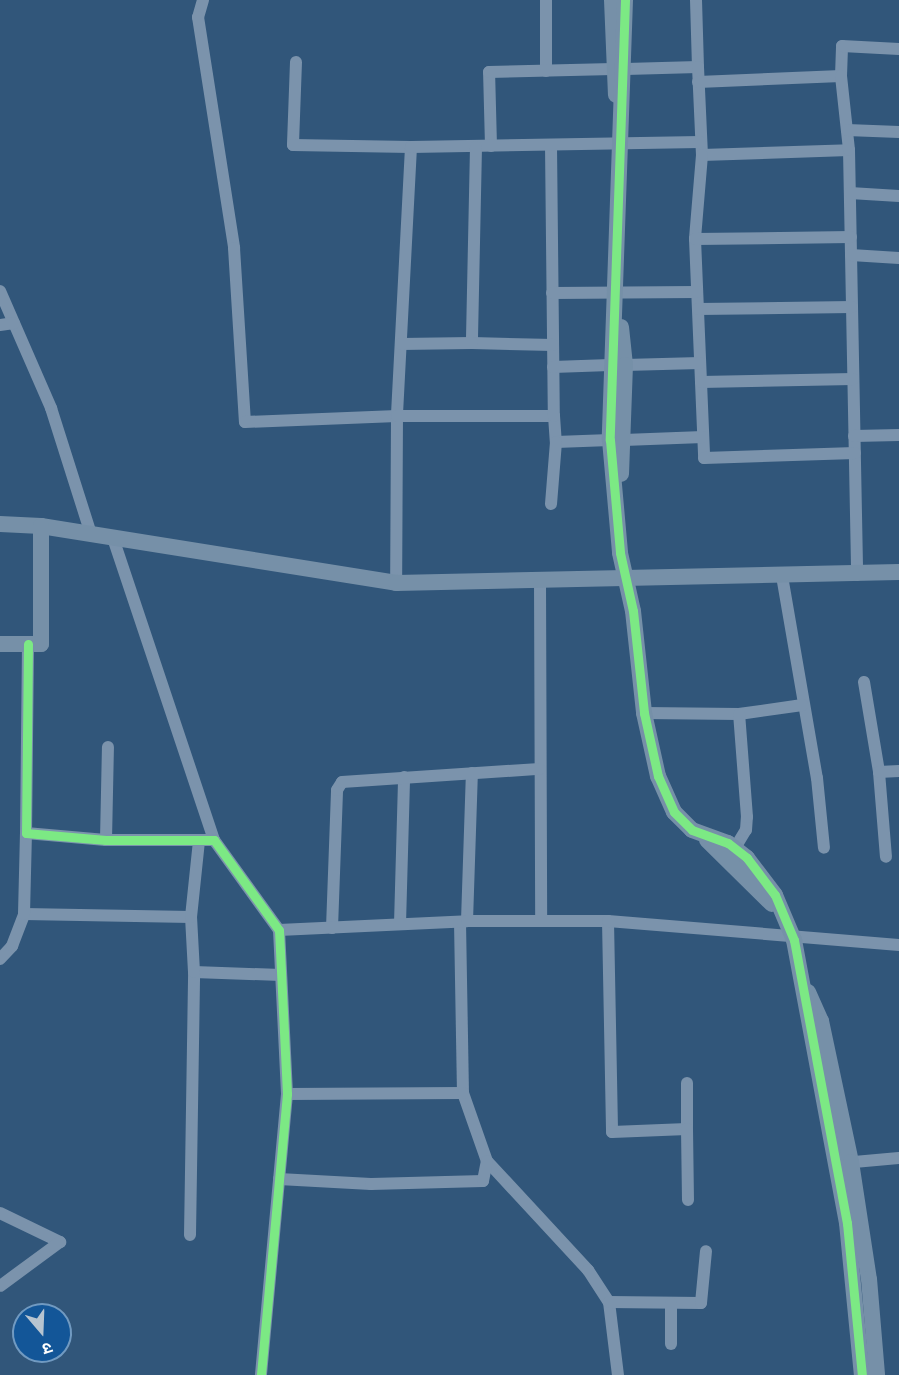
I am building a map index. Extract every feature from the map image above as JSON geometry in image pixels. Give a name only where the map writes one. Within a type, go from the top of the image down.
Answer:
[{"type":"street","points":[[203,0],[198,17],[234,248],[245,422],[397,416],[554,416]]},
{"type":"street","points":[[546,0],[546,70]]},
{"type":"street","points":[[612,0],[620,69]]},
{"type":"street","points":[[625,0],[620,69],[617,520],[644,713],[653,759],[668,802],[684,823],[700,834],[784,914]]},
{"type":"street","points":[[696,0],[702,155],[695,239],[704,458],[855,453]]},
{"type":"street","points":[[857,575],[849,150],[842,76],[842,46],[899,49]]},
{"type":"street","points":[[296,62],[293,145],[476,147],[700,142]]},
{"type":"street","points":[[491,146],[489,72],[698,68]]},
{"type":"street","points":[[698,82],[842,76]]},
{"type":"street","points":[[847,130],[899,132]]},
{"type":"street","points":[[550,145],[556,442],[551,504]]},
{"type":"street","points":[[396,583],[397,416],[411,147]]},
{"type":"street","points":[[472,343],[476,147]]},
{"type":"street","points":[[702,155],[849,150]]},
{"type":"street","points":[[850,193],[899,196]]},
{"type":"street","points":[[695,239],[851,237]]},
{"type":"street","points":[[851,255],[899,258]]},
{"type":"street","points":[[0,291],[51,408],[91,534]]},
{"type":"street","points":[[552,294],[697,292]]},
{"type":"street","points":[[698,309],[852,307]]},
{"type":"street","points":[[0,325],[14,323]]},
{"type":"street","points":[[401,344],[553,345]]},
{"type":"street","points":[[553,367],[700,363]]},
{"type":"street","points":[[701,382],[853,379]]},
{"type":"street","points":[[854,436],[899,435]]},
{"type":"street","points":[[556,442],[704,437]]},
{"type":"street","points":[[0,524],[41,526],[396,583],[857,575],[899,572]]},
{"type":"street","points":[[0,644],[41,645],[41,526]]},
{"type":"street","points":[[114,538],[214,840],[279,930],[287,1094],[261,1375]]},
{"type":"street","points":[[782,576],[802,705],[817,778],[824,848]]},
{"type":"street","points":[[540,581],[541,921]]},
{"type":"street","points":[[0,959],[12,946],[24,914],[28,644]]},
{"type":"street","points":[[864,682],[879,772],[886,857]]},
{"type":"street","points":[[644,713],[740,714],[802,705]]},
{"type":"street","points":[[735,848],[746,830],[747,817],[740,714]]},
{"type":"street","points":[[106,840],[108,747]]},
{"type":"street","points":[[332,928],[337,790],[342,782],[540,769]]},
{"type":"street","points":[[879,772],[899,771]]},
{"type":"street","points":[[472,773],[463,921],[463,1093],[487,1161],[588,1270],[609,1302],[618,1375]]},
{"type":"street","points":[[400,924],[404,777]]},
{"type":"street","points":[[26,832],[106,840],[214,840]]},
{"type":"street","points":[[700,834],[735,848],[765,880],[792,934],[805,986],[821,1021],[844,1163],[869,1279],[877,1375]]},
{"type":"street","points":[[190,1235],[194,972],[191,917],[199,841]]},
{"type":"street","points":[[24,914],[191,917]]},
{"type":"street","points":[[279,930],[463,921],[608,921],[792,934],[899,945]]},
{"type":"street","points":[[608,921],[612,1132],[687,1129]]},
{"type":"street","points":[[194,972],[281,975]]},
{"type":"street","points":[[687,1083],[688,1200]]},
{"type":"street","points":[[287,1094],[463,1093]]},
{"type":"street","points":[[844,1163],[899,1158]]},
{"type":"street","points":[[279,1179],[371,1184],[483,1181],[487,1161]]},
{"type":"street","points":[[844,1163],[862,1375]]},
{"type":"street","points":[[0,1214],[60,1242],[0,1286]]},
{"type":"street","points":[[609,1302],[701,1303],[706,1251]]},
{"type":"street","points":[[671,1303],[671,1344]]},
{"type":"cycle path","points":[[625,0],[610,440],[620,553],[633,611],[644,713],[658,776],[674,812],[692,830],[728,843],[747,858],[775,895],[794,940],[847,1223],[862,1375]]},
{"type":"cycle path","points":[[28,644],[26,833],[106,840],[214,840],[279,930],[287,1094],[261,1375]]}]
